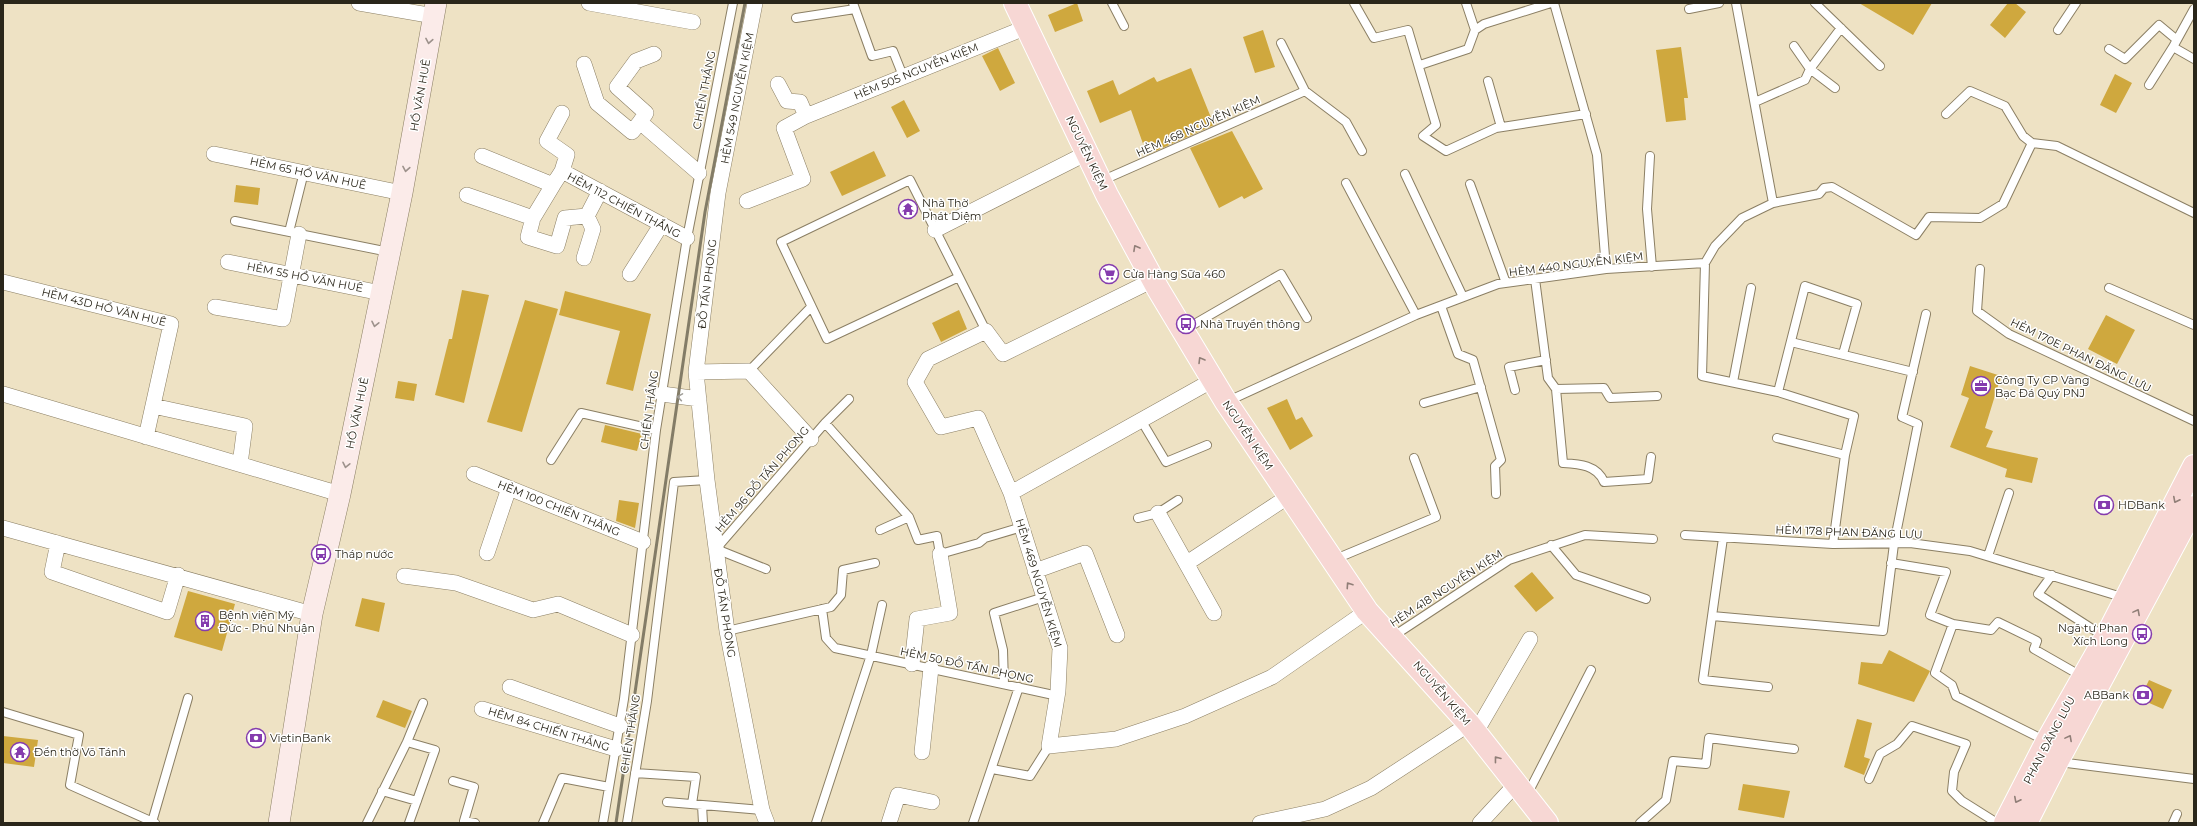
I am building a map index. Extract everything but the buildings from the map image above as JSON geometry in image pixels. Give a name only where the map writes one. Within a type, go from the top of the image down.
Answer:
[{"type":"main road","name":"HỒ VĂN HUÊ","points":[[279,823],[312,614],[340,494],[382,293],[402,193],[435,9]]},
{"type":"main road","name":"NGUYỄN KIỆM","points":[[1022,11],[1101,181],[1153,280],[1226,402],[1367,611],[1392,637],[1472,728],[1546,823]]},
{"type":"main road","name":"PHAN ĐĂNG LƯU","points":[[2005,823],[2047,741],[2106,637],[2194,466]]},
{"type":"main road","name":"PHAN ĐĂNG LƯU","points":[[2026,823],[2057,762],[2192,514]]},
{"type":"street","points":[[359,3],[435,9]]},
{"type":"street","points":[[589,3],[693,22]]},
{"type":"street","name":"HẺM 549 NGUYỄN KIỆM","points":[[718,193],[755,3]]},
{"type":"street","name":"HẺM 505 NGUYỄN KIỆM","points":[[747,200],[803,179],[784,128],[806,116],[903,76],[1022,11]]},
{"type":"street","points":[[584,64],[598,103],[632,132],[646,114],[617,88],[636,61],[654,54]]},
{"type":"street","points":[[778,84],[787,101],[800,102],[806,116]]},
{"type":"street","name":"HẺM 112 CHIẾN THẮNG","points":[[562,114],[547,141],[568,156],[562,171],[533,218],[528,237],[557,246],[566,218],[587,216]]},
{"type":"street","points":[[640,122],[699,173]]},
{"type":"street","points":[[935,230],[1087,153]]},
{"type":"street","name":"HẺM 65 HỒ VĂN HUÊ","points":[[214,154],[402,193]]},
{"type":"street","name":"HẺM 112 CHIẾN THẮNG","points":[[482,156],[553,185]]},
{"type":"street","name":"HẺM 112 CHIẾN THẮNG","points":[[562,171],[687,238]]},
{"type":"street","points":[[584,258],[593,229],[587,216],[600,191]]},
{"type":"street","name":"ĐỖ TẤN PHONG","points":[[718,193],[696,372],[706,480],[727,631],[765,816]]},
{"type":"street","points":[[467,195],[533,218]]},
{"type":"street","points":[[630,274],[661,225]]},
{"type":"street","points":[[215,307],[283,319],[292,275],[294,233]]},
{"type":"street","name":"HẺM 55 HỒ VĂN HUÊ","points":[[228,262],[382,293]]},
{"type":"street","points":[[986,330],[1004,354],[1153,280]]},
{"type":"street","name":"HẺM 43D HỒ VĂN HUÊ","points":[[3,282],[171,324],[146,437]]},
{"type":"street","name":"HẺM 469 NGUYỄN KIỆM","points":[[986,330],[928,359],[915,382],[940,427],[978,418],[1011,493],[1060,648],[1058,696],[1049,746]]},
{"type":"street","points":[[696,372],[749,371],[811,440]]},
{"type":"street","points":[[1011,493],[1213,380]]},
{"type":"street","points":[[3,394],[340,494]]},
{"type":"street","points":[[662,394],[699,399]]},
{"type":"street","points":[[153,406],[245,426],[240,464]]},
{"type":"street","name":"HẺM 100 CHIẾN THẮNG","points":[[474,474],[643,542]]},
{"type":"street","points":[[487,554],[509,488]]},
{"type":"street","points":[[1187,564],[1289,496]]},
{"type":"street","points":[[1158,513],[1214,613]]},
{"type":"street","points":[[3,528],[178,575],[312,614]]},
{"type":"street","points":[[58,543],[52,572],[167,612],[178,575]]},
{"type":"street","points":[[1035,571],[1085,553],[1117,635]]},
{"type":"street","points":[[912,664],[918,619],[950,613],[940,554]]},
{"type":"street","points":[[404,576],[456,583],[532,610],[558,604],[632,635]]},
{"type":"street","points":[[1049,746],[1116,739],[1185,716],[1272,677],[1367,611]]},
{"type":"street","points":[[1260,823],[1325,809],[1371,788],[1472,728],[1530,639]]},
{"type":"street","points":[[922,752],[931,668]]},
{"type":"street","points":[[510,687],[620,726]]},
{"type":"street","name":"HẺM 84 CHIẾN THẮNG","points":[[482,709],[616,749]]},
{"type":"street","points":[[1480,823],[1521,790]]},
{"type":"street","points":[[889,823],[898,795],[932,802]]},
{"type":"lane","name":"CHIẾN THẮNG","points":[[603,823],[620,726],[656,430],[687,238],[732,3]]},
{"type":"lane","points":[[1112,3],[1124,26]]},
{"type":"lane","points":[[1354,3],[1374,38],[1408,30],[1420,65],[1436,125],[1423,136],[1446,151],[1501,127],[1586,114]]},
{"type":"lane","points":[[1466,3],[1475,30]]},
{"type":"lane","points":[[1420,65],[1468,49],[1475,30],[1484,24],[1551,3]]},
{"type":"lane","points":[[1554,3],[1597,155],[1606,269]]},
{"type":"lane","points":[[1689,9],[1719,3]]},
{"type":"lane","points":[[1736,3],[1773,203]]},
{"type":"lane","points":[[1815,3],[1880,66]]},
{"type":"lane","points":[[2058,30],[2076,3]]},
{"type":"lane","points":[[796,18],[854,6],[872,56],[893,51],[903,76]]},
{"type":"lane","points":[[2149,85],[2194,9]]},
{"type":"lane","points":[[2109,49],[2125,59],[2159,25],[2174,43],[2194,59]]},
{"type":"lane","points":[[1755,102],[1805,80],[1810,69],[1841,28]]},
{"type":"lane","points":[[1281,43],[1305,91],[1346,122],[1362,151]]},
{"type":"lane","points":[[1794,46],[1810,69],[1835,88]]},
{"type":"lane","points":[[1488,81],[1501,127]]},
{"type":"lane","name":"HẺM 468 NGUYỄN KIỆM","points":[[1101,181],[1305,91]]},
{"type":"lane","points":[[1946,114],[1970,91],[2005,106],[2022,136],[2032,143],[2057,146],[2194,213]]},
{"type":"lane","points":[[1833,544],[1845,455],[1854,416],[1778,392],[1702,376],[1705,263],[1714,246],[1742,218],[1773,203],[1819,194],[1824,188],[1832,187],[1916,235],[1929,218],[1980,218],[2003,204],[2032,143]]},
{"type":"lane","points":[[1650,156],[1647,209],[1652,266]]},
{"type":"lane","points":[[294,233],[304,172]]},
{"type":"lane","points":[[1405,174],[1463,297]]},
{"type":"lane","points":[[959,278],[827,339],[781,242],[910,180],[986,330]]},
{"type":"lane","points":[[1346,184],[1416,315]]},
{"type":"lane","points":[[1470,184],[1506,283]]},
{"type":"lane","points":[[235,221],[390,252]]},
{"type":"lane","name":"HẺM 440 NGUYỄN KIỆM","points":[[1226,402],[1416,315],[1498,284],[1606,269],[1705,263]]},
{"type":"lane","name":"HẺM 170E PHAN ĐĂNG LƯU","points":[[1980,269],[1977,311],[2009,334],[2194,421]]},
{"type":"lane","points":[[1183,330],[1281,274],[1307,318]]},
{"type":"lane","points":[[1536,279],[1548,378],[1556,389],[1563,464],[1583,464],[1601,475],[1604,482],[1648,480],[1651,458]]},
{"type":"lane","points":[[1778,392],[1805,286],[1857,304],[1843,354]]},
{"type":"lane","points":[[1733,382],[1751,288]]},
{"type":"lane","points":[[2109,288],[2194,325]]},
{"type":"lane","points":[[1441,306],[1458,354],[1473,360],[1481,387],[1501,460],[1495,466],[1496,494]]},
{"type":"lane","points":[[749,371],[811,307]]},
{"type":"lane","points":[[1712,616],[1883,631],[1894,544],[1918,424],[1902,417],[1926,314]]},
{"type":"lane","points":[[1791,342],[1912,372]]},
{"type":"lane","points":[[1515,390],[1510,368],[1546,360]]},
{"type":"lane","points":[[1424,403],[1481,387]]},
{"type":"lane","points":[[1556,389],[1604,388],[1610,398],[1657,396]]},
{"type":"lane","name":"HẺM 96 ĐỖ TẤN PHONG","points":[[716,549],[825,423],[849,399]]},
{"type":"lane","points":[[551,460],[581,413],[656,430]]},
{"type":"lane","points":[[1141,420],[1166,462],[1207,445]]},
{"type":"lane","name":"HẺM 96 ĐỖ TẤN PHONG","points":[[825,423],[909,517],[918,540],[937,536],[940,554]]},
{"type":"lane","points":[[1777,438],[1845,455]]},
{"type":"lane","points":[[1332,560],[1436,517],[1414,458]]},
{"type":"lane","name":"CHIẾN THẮNG","points":[[627,823],[647,701],[674,482],[706,480]]},
{"type":"lane","points":[[1988,556],[2009,493]]},
{"type":"lane","points":[[1138,518],[1158,513],[1178,500]]},
{"type":"lane","points":[[880,530],[909,517]]},
{"type":"lane","points":[[940,554],[979,543],[985,538],[1022,527]]},
{"type":"lane","name":"HẺM 418 NGUYỄN KIỆM","points":[[1392,637],[1509,560],[1585,535],[1653,539]]},
{"type":"lane","name":"HẺM 178 PHAN ĐĂNG LƯU","points":[[1685,535],[1833,544],[1910,543],[1970,551],[2126,598]]},
{"type":"lane","points":[[1724,538],[1703,680],[1768,687]]},
{"type":"lane","points":[[1551,545],[1576,574],[1646,599]]},
{"type":"lane","points":[[716,549],[766,569]]},
{"type":"lane","points":[[1891,563],[1946,572],[1930,615],[1953,624],[1991,630],[1998,622],[2037,641],[2034,649],[2084,678]]},
{"type":"lane","points":[[727,631],[831,607],[841,595],[843,570],[875,564]]},
{"type":"lane","points":[[2052,575],[2038,594],[2106,637]]},
{"type":"lane","points":[[1004,684],[1003,650],[994,613],[1044,597]]},
{"type":"lane","points":[[816,823],[871,656],[882,605]]},
{"type":"lane","name":"HẺM 50 ĐỖ TẤN PHONG","points":[[822,609],[826,638],[834,648],[1058,696]]},
{"type":"lane","points":[[1953,624],[1935,673],[1952,686],[1956,696],[2047,741]]},
{"type":"lane","points":[[1521,790],[1591,670]]},
{"type":"lane","points":[[973,823],[1019,687]]},
{"type":"lane","points":[[3,712],[79,735],[70,785],[154,823],[188,698]]},
{"type":"lane","points":[[368,823],[423,703]]},
{"type":"lane","points":[[1869,779],[1880,754],[1896,744],[1912,726],[1966,744],[1954,772],[1952,791],[1962,801],[1997,823]]},
{"type":"lane","points":[[1640,823],[1666,800],[1673,761],[1706,764],[1709,738],[1794,749]]},
{"type":"lane","points":[[406,742],[435,750],[409,823]]},
{"type":"lane","points":[[992,768],[1030,776],[1049,746]]},
{"type":"lane","points":[[2057,762],[2194,779]]},
{"type":"lane","points":[[635,772],[696,777],[692,804]]},
{"type":"lane","points":[[543,823],[562,778],[609,787]]},
{"type":"lane","points":[[453,781],[474,787],[463,822],[475,823]]},
{"type":"lane","points":[[382,791],[417,801]]},
{"type":"lane","points":[[667,802],[702,805],[765,816]]},
{"type":"lane","points":[[702,805],[703,823]]},
{"type":"lane","points":[[2173,823],[2177,814]]},
{"type":"railway","points":[[616,823],[705,212],[745,3]]},
{"type":"place","name":"Nhà Thờ Phát Diệm","points":[[908,209]]},
{"type":"place","name":"Cửa Hàng Sữa 460","points":[[1109,274]]},
{"type":"place","name":"Nhà Truyền thông","points":[[1186,324]]},
{"type":"place","name":"Công Ty CP Vàng Bạc Đá Quý PNJ","points":[[1981,386]]},
{"type":"place","name":"HDBank","points":[[2104,505]]},
{"type":"place","name":"Tháp nước","points":[[321,554]]},
{"type":"place","name":"Bệnh viện Mỹ Đức - Phú Nhuận","points":[[205,621]]},
{"type":"place","name":"Ngã tư Phan Xích Long","points":[[2142,634]]},
{"type":"place","name":"ABBank","points":[[2143,695]]},
{"type":"place","name":"VietinBank","points":[[256,738]]},
{"type":"place","name":"Đền thờ Võ Tánh","points":[[20,752]]}]
